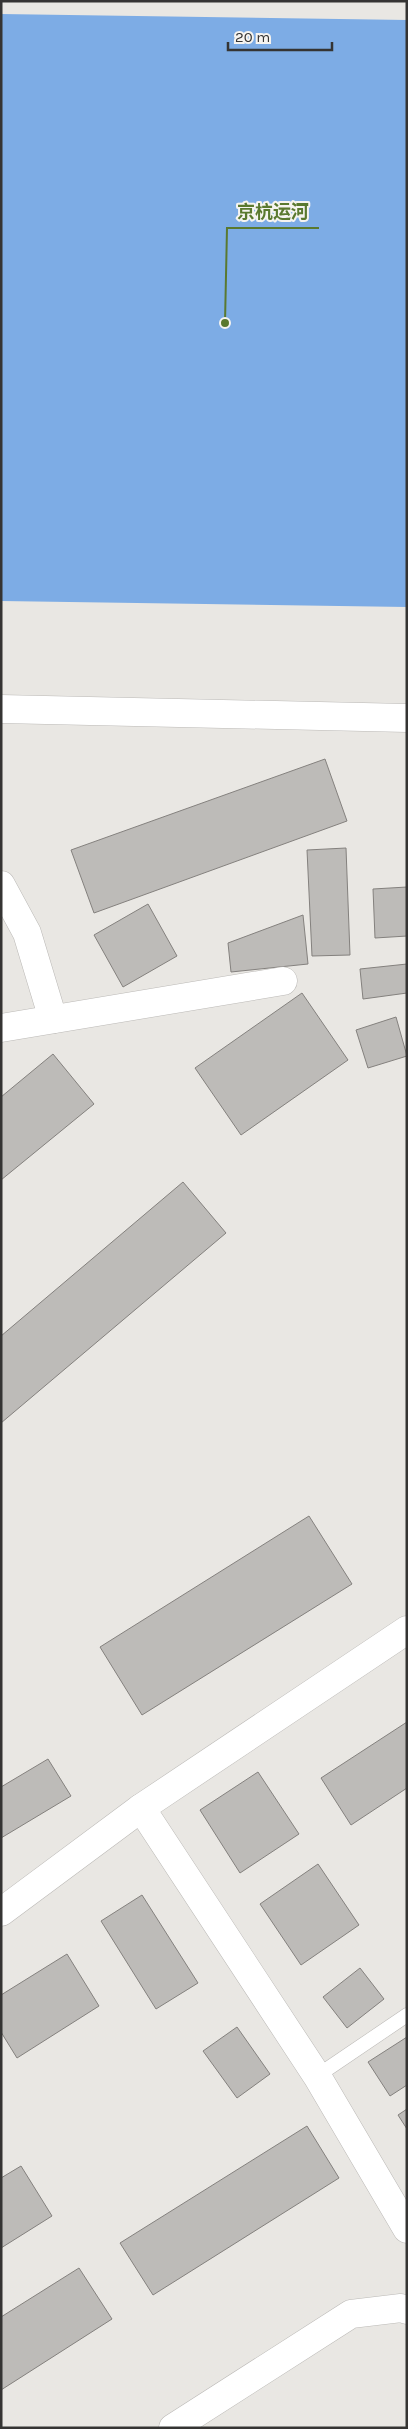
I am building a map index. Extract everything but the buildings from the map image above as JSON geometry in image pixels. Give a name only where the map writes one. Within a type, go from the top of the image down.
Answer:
[{"type":"street","points":[[1,709],[407,718]]},
{"type":"street","points":[[1,885],[27,933],[53,1019]]},
{"type":"street","points":[[1,1028],[283,981]]},
{"type":"street","points":[[1,1912],[141,1808],[407,1630]]},
{"type":"street","points":[[141,1808],[317,2076],[407,2229]]},
{"type":"street","points":[[173,2428],[351,2314],[401,2308],[407,2310]]},
{"type":"lane","points":[[317,2076],[407,2015]]},
{"type":"water","points":[[1,14],[407,20],[407,607],[1,601]]},
{"type":"place","name":"京杭运河","points":[[225,323]]}]
